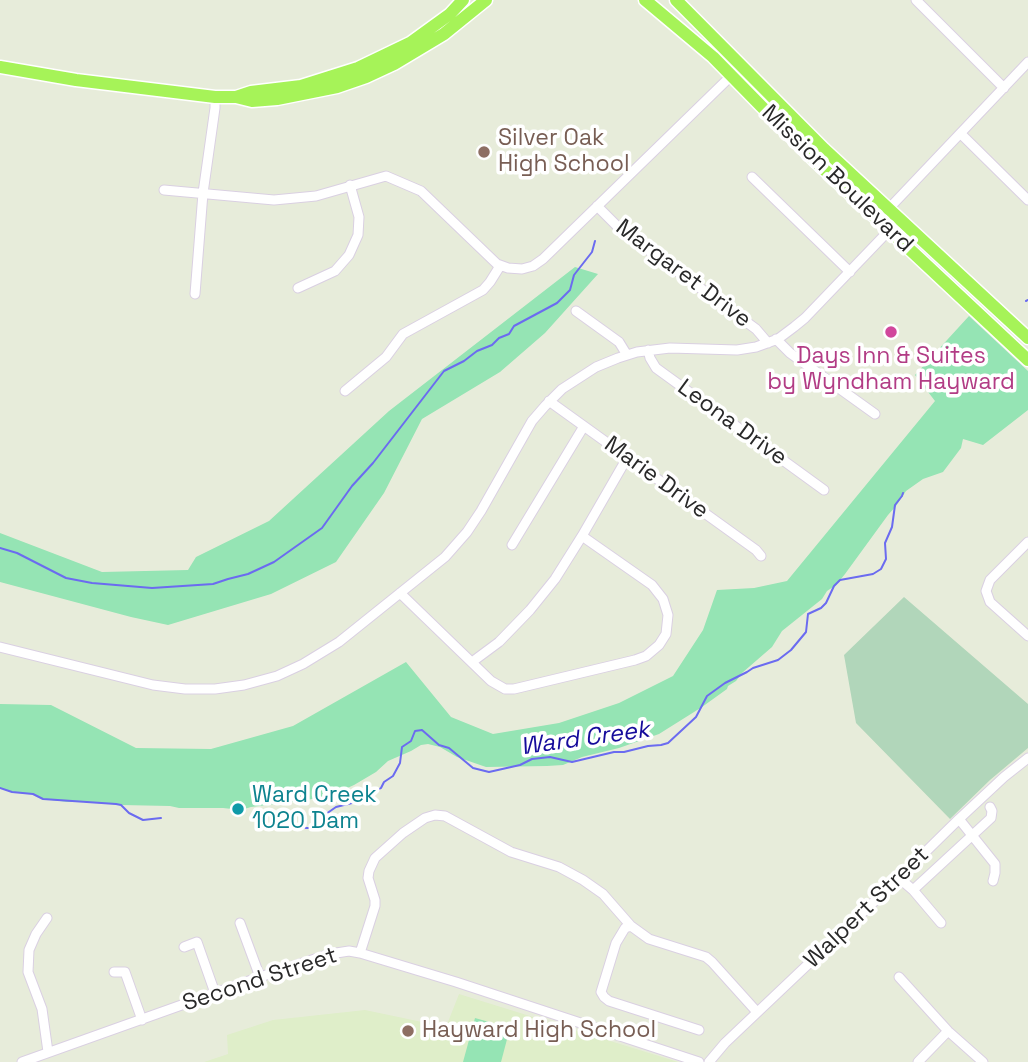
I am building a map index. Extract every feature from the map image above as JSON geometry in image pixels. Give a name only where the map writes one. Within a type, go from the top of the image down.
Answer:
[{"type":"main road","points":[[236,97],[251,92],[301,86],[358,68],[410,43],[450,14],[463,0]]},
{"type":"main road","points":[[0,67],[76,80],[215,97],[236,97],[252,101],[277,99],[337,87],[405,59],[459,23],[486,0]]},
{"type":"main road","name":"Mission Boulevard","points":[[645,0],[712,57],[812,158],[1028,360]]},
{"type":"main road","name":"Mission Boulevard","points":[[676,0],[824,149],[1028,338]]},
{"type":"street","points":[[922,2],[1004,88]]},
{"type":"street","points":[[878,220],[1028,62]]},
{"type":"street","points":[[164,190],[274,200],[316,196],[386,176],[422,191],[500,266],[522,269],[538,263],[732,76]]},
{"type":"street","points":[[195,294],[203,192],[215,97]]},
{"type":"street","points":[[961,134],[1028,199]]},
{"type":"street","points":[[752,177],[850,272]]},
{"type":"street","points":[[298,288],[335,271],[349,255],[358,235],[359,217],[350,185]]},
{"type":"street","name":"Margaret Drive","points":[[597,206],[621,230],[875,414]]},
{"type":"street","points":[[0,648],[161,686],[197,690],[227,688],[266,680],[303,664],[327,650],[436,565],[467,532],[536,415],[562,389],[587,372],[626,355],[670,348],[737,351],[772,341],[805,318],[900,219]]},
{"type":"street","points":[[345,391],[386,357],[403,334],[483,290],[500,266]]},
{"type":"street","points":[[576,311],[619,342],[626,355]]},
{"type":"street","name":"Leona Drive","points":[[648,350],[656,368],[824,490]]},
{"type":"street","name":"Marie Drive","points":[[549,401],[761,556]]},
{"type":"street","points":[[512,545],[584,426]]},
{"type":"street","points":[[472,662],[499,642],[555,579],[627,458]]},
{"type":"street","points":[[400,593],[494,684],[505,689],[646,656],[659,645],[666,634],[669,621],[661,594],[582,536]]},
{"type":"street","points":[[1028,542],[990,580],[986,591],[990,602],[1028,636]]},
{"type":"street","name":"Walpert Street","points":[[709,1062],[724,1043],[959,819],[1028,758]]},
{"type":"street","points":[[913,890],[991,818],[990,807]]},
{"type":"street","points":[[360,953],[375,906],[368,878],[376,858],[403,832],[425,818],[445,816],[511,852],[559,867],[583,880],[603,894],[631,926],[649,939],[706,957],[757,1012]]},
{"type":"street","points":[[959,819],[995,864],[993,881]]},
{"type":"street","points":[[899,878],[913,890],[940,923]]},
{"type":"street","points":[[47,918],[29,950],[29,972],[42,1009],[48,1052]]},
{"type":"street","points":[[240,923],[260,977]]},
{"type":"street","points":[[631,926],[625,928],[616,943],[601,992],[604,998],[699,1030]]},
{"type":"street","points":[[184,947],[197,942],[215,993]]},
{"type":"street","name":"Second Street","points":[[22,1062],[260,977],[330,954],[349,951],[470,986],[699,1062]]},
{"type":"street","points":[[114,972],[125,972],[142,1020]]},
{"type":"street","points":[[899,977],[948,1031],[983,1062]]},
{"type":"street","points":[[918,1062],[948,1031]]},
{"type":"shaded area","points":[[904,597],[1028,704],[1028,748],[950,819],[856,723],[844,655]]},
{"type":"shaded area","name":"Hayward High School","points":[[459,994],[678,1062],[204,1062],[228,1054],[227,1035],[273,1020],[365,1010],[446,1027]]},
{"type":"green space","points":[[575,267],[598,274],[545,333],[500,372],[422,419],[384,493],[336,562],[271,594],[168,625],[0,582],[0,533],[102,572],[188,570],[196,557],[269,521],[389,411]]},
{"type":"green space","points":[[969,316],[1028,371],[1028,410],[983,445],[963,439],[961,448],[943,472],[923,479],[906,491],[845,574],[822,599],[782,631],[772,647],[727,689],[659,734],[563,765],[547,766],[486,767],[457,757],[440,747],[421,745],[388,761],[376,772],[332,795],[241,810],[68,802],[43,799],[33,794],[0,788],[0,704],[51,705],[136,748],[211,749],[293,726],[406,662],[451,717],[493,734],[559,723],[619,703],[673,676],[703,630],[717,590],[754,588],[787,581],[935,401],[915,375]]},
{"type":"green space","points":[[475,1018],[510,1028],[501,1062],[463,1062]]},
{"type":"waterway","points":[[0,548],[17,553],[66,578],[152,588],[213,584],[248,574],[274,562],[322,528],[444,371],[492,345],[509,334],[514,326],[557,303],[570,290],[574,275],[592,252],[595,241]]},
{"type":"waterway","name":"Ward Creek","points":[[283,818],[306,828],[317,828],[326,814],[336,807],[356,802],[381,788],[384,782],[393,776],[400,763],[402,747],[411,741],[415,731],[422,730],[473,768],[489,772],[520,765],[532,759],[550,757],[572,762],[668,743],[696,717],[707,696],[725,683],[753,668],[778,660],[791,650],[806,632],[808,614],[826,603],[840,580],[873,574],[881,569],[886,559],[885,543],[892,527],[895,505],[903,493]]},
{"type":"waterway","name":"Ward Creek","points":[[0,788],[33,794],[43,799],[116,804],[143,820],[161,818]]},
{"type":"place","name":"Silver Oak High School","points":[[484,152]]},
{"type":"place","name":"Days Inn & Suites by Wyndham Hayward","points":[[891,332]]},
{"type":"place","name":"Ward Creek 1020 Dam","points":[[238,809]]},
{"type":"place","name":"Hayward High School","points":[[408,1031]]}]
